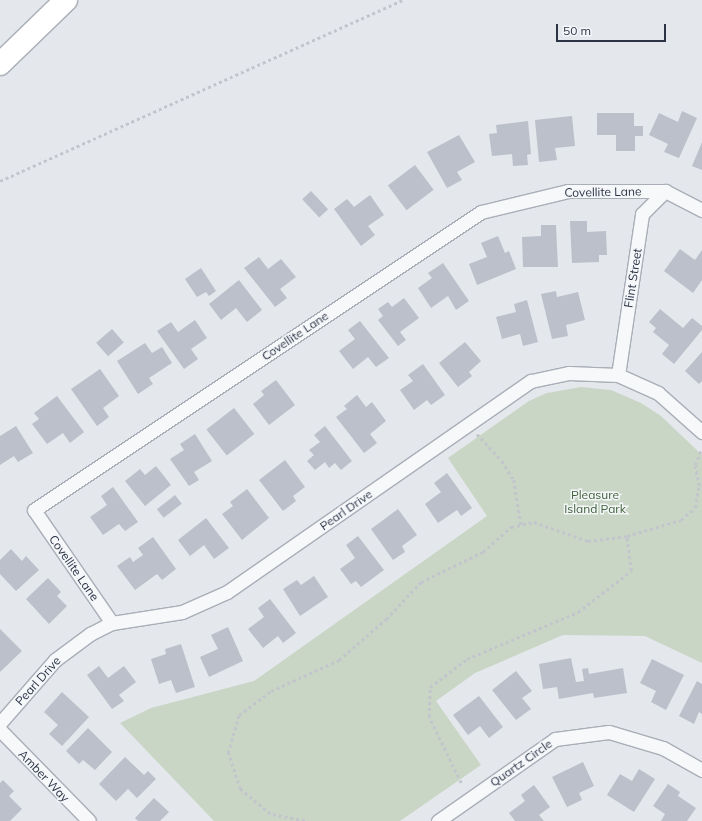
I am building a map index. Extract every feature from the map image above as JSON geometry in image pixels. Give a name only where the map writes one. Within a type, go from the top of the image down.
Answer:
[{"type":"highway","points":[[0,64],[66,0]]},
{"type":"street","name":"Covellite Lane","points":[[112,623],[34,510],[481,212],[568,191],[665,191],[702,210]]},
{"type":"street","name":"Flint Street","points":[[618,375],[642,214],[665,191]]},
{"type":"street","name":"Pearl Drive","points":[[0,723],[55,660],[90,634],[112,623],[182,612],[227,592],[531,382],[569,373],[618,375],[658,393],[702,432]]},
{"type":"street","name":"Amber Way","points":[[0,730],[89,821]]},
{"type":"street","name":"Quartz Circle","points":[[438,821],[555,739],[609,732],[663,748],[702,770]]},
{"type":"path","points":[[0,181],[402,0]]},
{"type":"path","points":[[477,434],[502,461],[514,480],[521,525]]},
{"type":"path","points":[[305,821],[270,814],[240,789],[228,752],[239,715],[270,691],[339,660],[386,619],[421,582],[483,552],[511,527],[534,522],[588,541],[627,536],[681,520],[695,508],[698,486],[695,464],[701,450]]},
{"type":"path","points":[[461,783],[429,717],[430,687],[466,659],[578,612],[631,571],[627,536]]},
{"type":"green space","name":"Pleasure Island Park","points":[[581,387],[611,390],[641,403],[661,416],[702,455],[702,663],[645,636],[563,635],[475,673],[436,701],[481,765],[400,821],[214,821],[120,723],[151,708],[254,681],[487,516],[448,458],[529,401],[547,393]]},
{"type":"building","points":[[682,111],[697,118],[679,158],[664,152],[668,144],[649,135],[659,113],[678,122]]},
{"type":"building","points":[[597,113],[634,113],[634,126],[643,126],[643,136],[635,136],[635,151],[616,151],[616,135],[597,135]]},
{"type":"building","points":[[572,116],[575,146],[555,148],[557,160],[539,162],[535,120]]},
{"type":"building","points":[[528,121],[531,154],[527,155],[528,165],[513,166],[512,154],[492,156],[489,134],[497,133],[496,125]]},
{"type":"building","points":[[459,135],[475,162],[457,172],[462,180],[447,188],[427,152]]},
{"type":"building","points":[[702,142],[702,170],[692,166]]},
{"type":"building","points":[[415,165],[434,190],[407,210],[388,185]]},
{"type":"building","points":[[311,191],[328,209],[319,217],[302,199]]},
{"type":"building","points":[[370,195],[384,215],[368,226],[375,235],[361,246],[334,209],[347,199],[354,207]]},
{"type":"building","points":[[570,221],[587,221],[587,232],[606,231],[607,255],[599,255],[599,262],[572,263]]},
{"type":"building","points":[[541,225],[556,225],[558,267],[523,267],[522,237],[541,236]]},
{"type":"building","points":[[498,236],[505,253],[509,251],[516,269],[477,285],[469,264],[487,257],[481,243]]},
{"type":"building","points":[[680,249],[695,260],[702,250],[702,280],[693,293],[664,271]]},
{"type":"building","points":[[259,257],[268,269],[281,259],[296,277],[280,289],[287,298],[275,307],[244,268]]},
{"type":"building","points":[[443,263],[469,301],[456,310],[448,296],[431,308],[418,288],[432,278],[428,273]]},
{"type":"building","points":[[201,268],[216,291],[209,296],[206,292],[197,297],[185,279]]},
{"type":"building","points":[[239,280],[262,310],[247,322],[236,308],[221,320],[209,304]]},
{"type":"building","points":[[556,291],[557,297],[578,292],[585,320],[566,325],[568,336],[552,339],[541,294]]},
{"type":"building","points":[[404,298],[419,318],[400,332],[406,340],[398,346],[378,320],[383,316],[378,309],[388,302],[392,307]]},
{"type":"building","points":[[527,300],[538,342],[523,346],[520,334],[502,339],[496,317],[516,312],[514,304]]},
{"type":"building","points":[[660,309],[683,328],[692,318],[702,326],[702,330],[674,364],[662,354],[669,345],[653,332],[656,328],[649,322]]},
{"type":"building","points":[[195,320],[207,338],[191,349],[198,359],[184,369],[157,331],[171,322],[178,332]]},
{"type":"building","points":[[360,321],[389,358],[376,367],[368,357],[353,369],[339,351],[355,339],[348,330]]},
{"type":"building","points":[[112,329],[124,343],[108,356],[96,343]]},
{"type":"building","points":[[465,342],[481,361],[469,372],[472,376],[458,387],[439,363]]},
{"type":"building","points":[[145,343],[152,353],[162,347],[172,363],[149,378],[153,384],[138,394],[117,361]]},
{"type":"building","points":[[702,352],[702,381],[699,384],[685,371]]},
{"type":"building","points":[[423,364],[445,395],[431,405],[427,400],[414,410],[400,390],[413,381],[408,375]]},
{"type":"building","points":[[100,369],[119,396],[103,408],[109,417],[97,426],[71,389]]},
{"type":"building","points":[[276,380],[295,405],[269,425],[253,404],[264,395],[261,391]]},
{"type":"building","points":[[357,395],[366,407],[372,402],[386,421],[370,434],[377,443],[364,453],[336,417],[347,409],[344,406]]},
{"type":"building","points":[[57,396],[84,432],[70,443],[63,433],[47,444],[32,424],[39,419],[34,413]]},
{"type":"building","points":[[234,408],[254,434],[227,456],[206,430]]},
{"type":"building","points":[[16,426],[33,453],[18,462],[14,456],[0,465],[0,436]]},
{"type":"building","points":[[325,426],[352,461],[341,470],[335,463],[329,468],[325,462],[315,470],[307,461],[314,455],[309,450],[320,442],[314,435]]},
{"type":"building","points":[[195,434],[212,461],[194,472],[199,480],[189,486],[170,459],[184,450],[180,444]]},
{"type":"building","points":[[285,460],[305,487],[293,496],[296,501],[283,511],[259,480]]},
{"type":"building","points":[[156,466],[171,485],[145,506],[125,481],[140,469],[145,475]]},
{"type":"building","points":[[447,473],[472,508],[461,516],[457,510],[438,523],[425,504],[441,492],[434,483]]},
{"type":"building","points":[[113,487],[138,522],[125,531],[119,524],[103,535],[90,517],[107,505],[101,496]]},
{"type":"building","points":[[247,489],[269,518],[242,540],[222,514],[233,506],[230,502]]},
{"type":"building","points":[[175,495],[182,504],[164,518],[157,509]]},
{"type":"building","points":[[398,509],[417,535],[402,546],[405,552],[393,560],[371,529]]},
{"type":"building","points":[[206,518],[229,548],[214,559],[204,545],[190,556],[178,540]]},
{"type":"building","points":[[358,536],[384,570],[361,587],[356,581],[351,584],[340,569],[355,558],[346,545]]},
{"type":"building","points":[[153,537],[176,569],[162,580],[157,574],[135,590],[117,566],[130,557],[133,562],[143,555],[138,548]]},
{"type":"building","points":[[11,549],[22,561],[26,556],[39,570],[16,591],[0,574],[0,560]]},
{"type":"building","points":[[314,576],[328,597],[300,616],[283,589],[297,580],[301,585]]},
{"type":"building","points":[[48,578],[61,592],[57,596],[67,606],[49,624],[26,599]]},
{"type":"building","points":[[270,599],[296,633],[283,643],[278,636],[263,648],[248,629],[264,617],[258,608]]},
{"type":"building","points":[[228,627],[243,661],[209,677],[200,657],[218,649],[211,635]]},
{"type":"building","points":[[0,629],[22,651],[0,672]]},
{"type":"building","points":[[181,644],[195,687],[176,693],[171,680],[159,684],[151,659],[166,654],[165,649]]},
{"type":"building","points":[[571,658],[576,682],[584,681],[582,669],[588,668],[589,674],[623,668],[627,693],[594,698],[593,693],[559,699],[557,687],[543,689],[539,664]]},
{"type":"building","points":[[652,659],[684,675],[666,710],[651,702],[656,691],[640,683]]},
{"type":"building","points":[[99,666],[108,678],[124,666],[136,682],[119,695],[124,701],[112,709],[87,675]]},
{"type":"building","points":[[516,671],[532,691],[522,698],[531,709],[516,720],[492,690]]},
{"type":"building","points":[[697,681],[702,684],[702,714],[699,712],[694,724],[679,716]]},
{"type":"building","points":[[62,692],[89,717],[62,746],[49,734],[58,725],[44,712]]},
{"type":"building","points":[[479,696],[503,727],[489,738],[480,726],[468,735],[453,715]]},
{"type":"building","points":[[88,728],[112,752],[95,770],[83,760],[79,764],[66,751]]},
{"type":"building","points":[[125,757],[144,775],[148,771],[156,779],[137,798],[128,789],[116,801],[99,784]]},
{"type":"building","points":[[583,762],[594,786],[579,793],[582,800],[567,807],[552,777]]},
{"type":"building","points":[[639,769],[655,779],[634,812],[607,795],[620,774],[632,781]]},
{"type":"building","points":[[3,780],[14,791],[9,796],[22,809],[10,821],[0,821],[0,783]]},
{"type":"building","points":[[668,784],[680,792],[678,796],[696,808],[687,821],[661,821],[665,814],[653,806]]},
{"type":"building","points":[[534,785],[550,807],[539,815],[544,821],[515,821],[509,813],[525,801],[521,795]]},
{"type":"building","points":[[154,798],[169,812],[160,821],[138,821],[135,818]]}]
